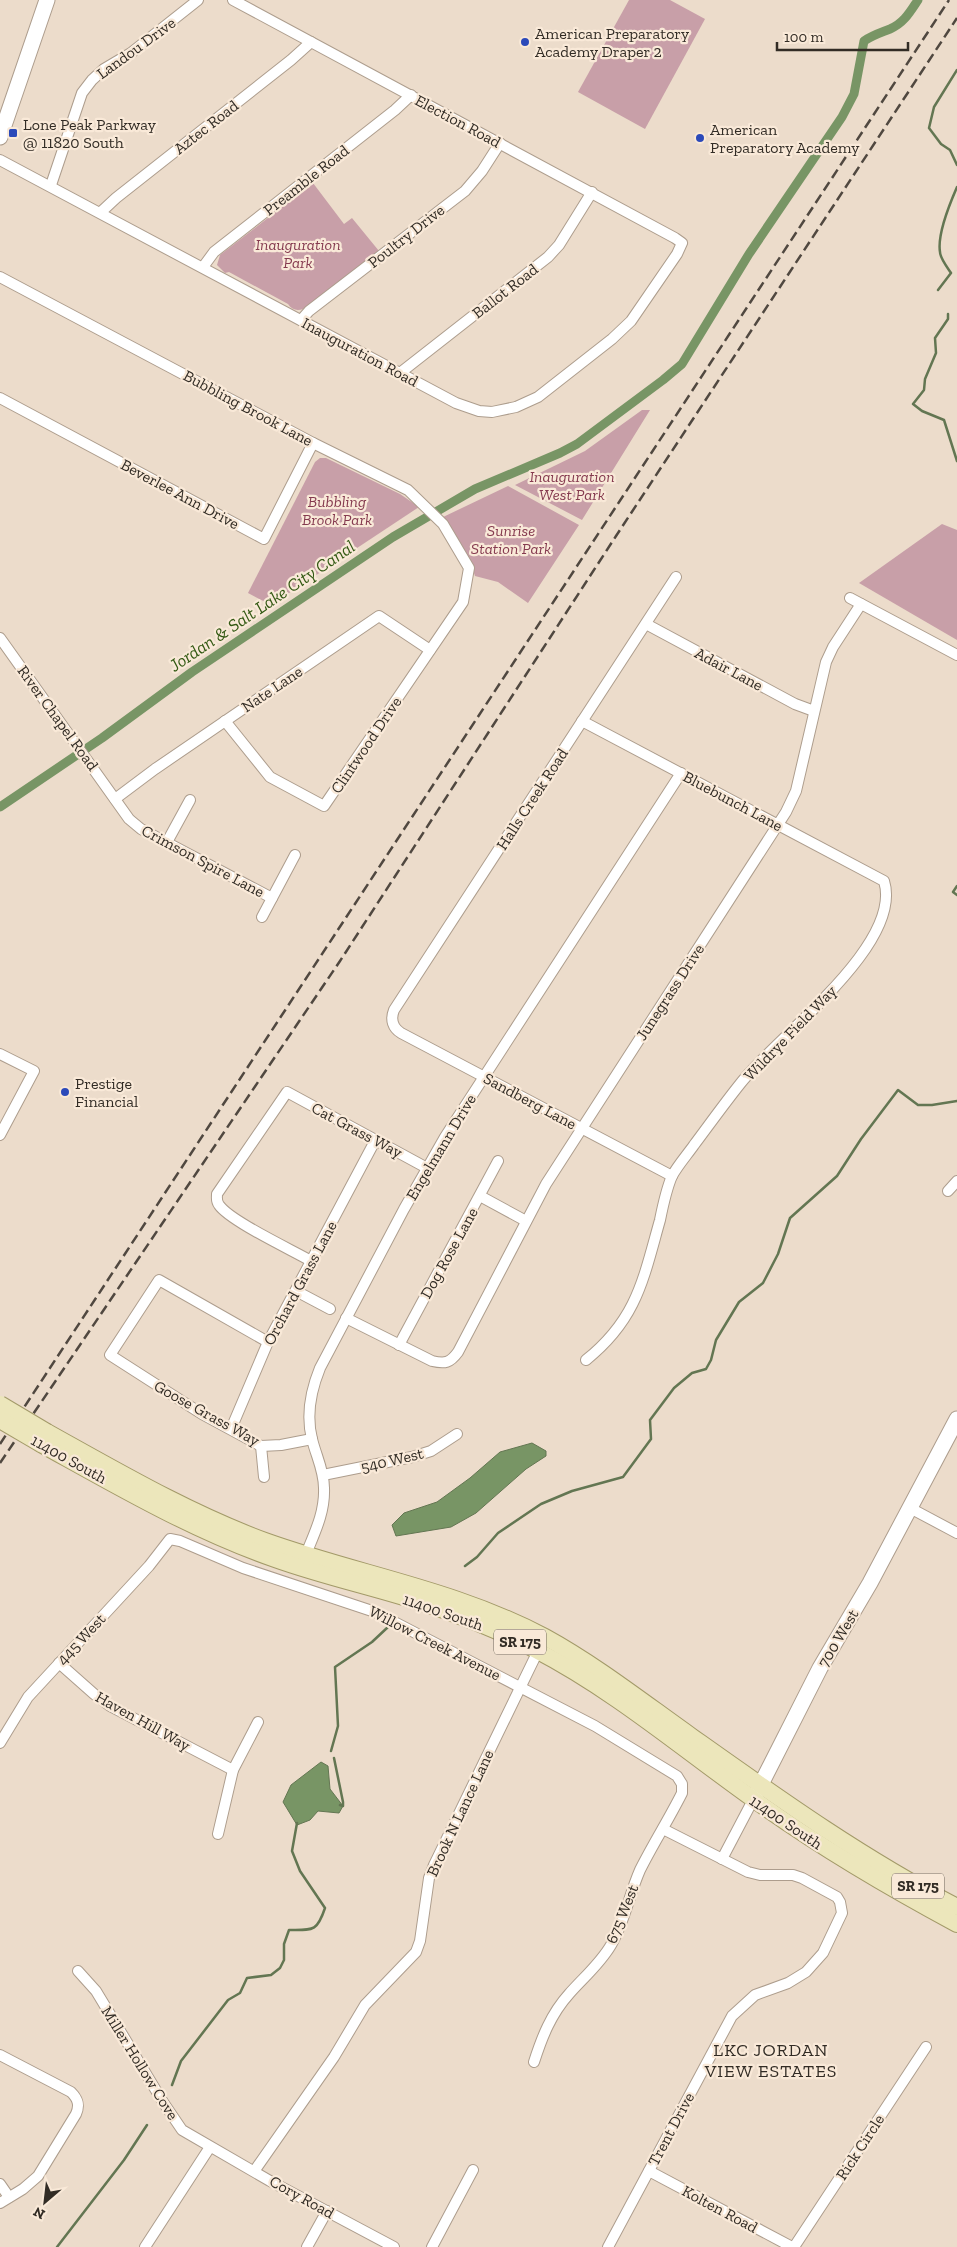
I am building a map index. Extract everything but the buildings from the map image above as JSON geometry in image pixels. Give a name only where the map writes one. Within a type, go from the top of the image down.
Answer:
[{"type":"main road","name":"11400 South","points":[[0,1404],[44,1438],[182,1521],[221,1539],[277,1560],[459,1615],[538,1651],[604,1692],[753,1800],[833,1853],[903,1895],[957,1924]]},
{"type":"main road","name":"11400 South","points":[[0,1420],[44,1438],[176,1503],[233,1528],[306,1554],[463,1600],[538,1634],[602,1672],[810,1820],[879,1864],[957,1907]]},
{"type":"main road","points":[[221,1539],[243,1541],[297,1559],[302,1558],[306,1554]]},
{"type":"street","points":[[0,137],[46,0]]},
{"type":"street","name":"Landou Drive","points":[[51,185],[82,93],[92,80],[104,69],[131,53],[198,0]]},
{"type":"street","name":"Election Road","points":[[233,0],[668,233],[682,243]]},
{"type":"street","name":"Aztec Road","points":[[101,212],[311,42]]},
{"type":"street","name":"Preamble Road","points":[[203,267],[214,252],[395,110],[411,95]]},
{"type":"street","name":"Poultry Drive","points":[[301,320],[309,311],[465,191],[482,172],[500,143]]},
{"type":"street","name":"Inauguration Road","points":[[0,160],[51,185],[456,403],[480,411],[504,410],[538,397],[612,338],[631,321],[677,254],[682,243]]},
{"type":"street","name":"Ballot Road","points":[[400,373],[548,257],[559,245],[592,192]]},
{"type":"street","name":"Bubbling Brook Lane","points":[[0,277],[408,490],[443,524],[469,568]]},
{"type":"street","name":"Beverlee Ann Drive","points":[[0,398],[264,539],[313,442]]},
{"type":"street","name":"Clintwood Drive","points":[[225,721],[270,777],[324,806],[463,602],[469,568]]},
{"type":"street","name":"Halls Creek Road","points":[[392,1021],[394,1010],[676,577]]},
{"type":"street","points":[[850,598],[957,655]]},
{"type":"street","name":"Junegrass Drive","points":[[399,1345],[432,1361],[443,1364],[451,1362],[458,1352],[546,1184],[778,826],[796,791],[829,654],[861,604]]},
{"type":"street","name":"Nate Lane","points":[[116,799],[155,769],[379,616],[430,650]]},
{"type":"street","name":"Adair Lane","points":[[646,624],[795,704],[814,711]]},
{"type":"street","name":"River Chapel Road","points":[[0,638],[116,799]]},
{"type":"street","name":"Bluebunch Lane","points":[[582,721],[884,881]]},
{"type":"street","name":"Engelmann Drive","points":[[306,1554],[323,1510],[323,1476],[312,1439],[310,1410],[312,1390],[320,1368],[427,1168],[484,1076],[681,773]]},
{"type":"street","name":"Crimson Spire Lane","points":[[116,799],[129,819],[140,829],[272,898]]},
{"type":"street","points":[[166,842],[190,800]]},
{"type":"street","points":[[262,917],[295,855]]},
{"type":"street","name":"Wildrye Field Way","points":[[672,1176],[749,1072],[846,977],[876,933],[886,909],[887,890],[884,881]]},
{"type":"street","name":"Sandberg Lane","points":[[392,1021],[395,1028],[401,1033],[672,1176]]},
{"type":"street","points":[[0,1054],[34,1071],[0,1135]]},
{"type":"street","name":"Cat Grass Way","points":[[311,1261],[244,1224],[220,1208],[216,1201],[217,1194],[286,1092],[427,1168]]},
{"type":"street","name":"Orchard Grass Lane","points":[[231,1429],[268,1342],[376,1139]]},
{"type":"street","name":"Dog Rose Lane","points":[[399,1345],[498,1161]]},
{"type":"street","points":[[586,1360],[614,1335],[634,1305],[644,1278],[672,1176]]},
{"type":"street","points":[[948,1191],[957,1181]]},
{"type":"street","points":[[480,1196],[526,1220]]},
{"type":"street","name":"Goose Grass Way","points":[[268,1342],[159,1280],[110,1355],[171,1395],[262,1446],[281,1445],[312,1439]]},
{"type":"street","points":[[296,1291],[330,1309]]},
{"type":"street","points":[[346,1318],[399,1345]]},
{"type":"street","name":"700 West","points":[[722,1859],[820,1668],[870,1583],[957,1419]]},
{"type":"street","name":"540 West","points":[[323,1476],[412,1457],[431,1451],[457,1434]]},
{"type":"street","points":[[262,1446],[264,1477]]},
{"type":"street","points":[[910,1508],[957,1533]]},
{"type":"street","name":"445 West","points":[[0,1744],[28,1697],[149,1566],[170,1539]]},
{"type":"street","name":"Willow Creek Avenue","points":[[170,1539],[180,1541],[266,1576],[350,1602],[375,1612],[520,1686],[627,1744],[672,1772],[682,1784]]},
{"type":"street","name":"Brook N Lance Lane","points":[[255,2170],[334,2057],[365,2005],[419,1947],[431,1871],[538,1651]]},
{"type":"street","name":"Haven Hill Way","points":[[60,1663],[110,1706],[233,1770]]},
{"type":"street","points":[[218,1834],[233,1770],[258,1722]]},
{"type":"street","name":"675 West","points":[[534,2062],[541,2040],[553,2016],[610,1946],[622,1923],[640,1871],[682,1793],[682,1784]]},
{"type":"street","name":"Trent Drive","points":[[608,2247],[732,2016],[747,2000],[756,1994],[788,1983],[806,1972],[822,1953],[842,1913],[840,1902],[836,1897],[810,1882],[793,1875],[760,1875],[748,1872],[663,1829]]},
{"type":"street","name":"Miller Hollow Cove","points":[[78,1971],[96,1991],[175,2121],[182,2130],[210,2147]]},
{"type":"street","name":"Rick Circle","points":[[793,2247],[926,2047]]},
{"type":"street","points":[[0,2055],[71,2092],[77,2098],[78,2106],[76,2114],[38,2176],[4,2200],[0,2184]]},
{"type":"street","points":[[145,2247],[210,2147]]},
{"type":"street","name":"Cory Road","points":[[210,2147],[394,2247]]},
{"type":"street","points":[[432,2247],[473,2170]]},
{"type":"street","name":"Kolten Road","points":[[649,2171],[793,2247]]},
{"type":"street","points":[[307,2247],[327,2211]]},
{"type":"green space","points":[[629,0],[670,0],[705,19],[645,129],[578,92]]},
{"type":"green space","name":"Inauguration Park","points":[[313,183],[344,224],[352,218],[379,251],[303,309],[297,310],[229,272],[225,273],[217,265],[220,255]]},
{"type":"green space","name":"Inauguration West Park","points":[[642,410],[650,410],[582,520],[515,485],[585,451]]},
{"type":"green space","name":"Bubbling Brook Park","points":[[320,458],[326,458],[400,494],[419,507],[271,605],[248,593],[315,462]]},
{"type":"green space","name":"Sunrise Station Park","points":[[508,486],[579,525],[528,603],[498,582],[475,576],[471,564],[441,518]]},
{"type":"green space","points":[[942,524],[957,530],[957,640],[859,583]]},
{"type":"shaded area","points":[[532,1443],[546,1451],[546,1456],[526,1469],[476,1513],[451,1527],[396,1536],[392,1525],[404,1513],[437,1502],[470,1478],[500,1452]]},
{"type":"shaded area","points":[[321,1762],[328,1766],[330,1789],[343,1806],[339,1813],[318,1811],[310,1820],[297,1825],[283,1802],[291,1785]]},
{"type":"waterway","name":"Jordan & Salt Lake City Canal","points":[[0,807],[102,738],[192,672],[393,537],[475,489],[577,444],[682,364],[749,254],[842,117],[854,94],[864,41],[899,24],[918,0]]},
{"type":"waterway","points":[[957,70],[934,107],[929,128],[941,144],[950,150],[957,165]]},
{"type":"waterway","points":[[938,290],[951,273],[941,257],[940,236],[957,187]]},
{"type":"waterway","points":[[948,314],[948,319],[935,338],[936,353],[925,379],[924,390],[913,404],[922,411],[944,420],[957,461]]},
{"type":"waterway","points":[[957,886],[953,892],[957,895]]},
{"type":"waterway","points":[[465,1566],[477,1557],[498,1533],[541,1504],[572,1491],[623,1477],[651,1439],[650,1420],[674,1388],[692,1373],[706,1369],[711,1360],[716,1340],[739,1302],[763,1283],[778,1254],[790,1218],[837,1176],[861,1139],[898,1090],[918,1105],[957,1101]]},
{"type":"waterway","points":[[331,1751],[338,1726],[335,1667],[372,1642],[388,1627]]},
{"type":"waterway","points":[[334,1758],[343,1802],[343,1806],[340,1805]]},
{"type":"waterway","points":[[172,2085],[181,2061],[228,2000],[240,1993],[247,1978],[271,1975],[280,1968],[284,1960],[284,1944],[289,1930],[313,1928],[322,1916],[325,1908],[300,1871],[292,1851],[297,1823]]},
{"type":"waterway","points":[[57,2247],[124,2160],[147,2125]]},
{"type":"railway","points":[[0,1444],[949,0]]},
{"type":"railway","points":[[0,1463],[340,961],[616,536],[957,18]]},
{"type":"place","name":"American Preparatory Academy Draper 2","points":[[525,42]]},
{"type":"place","name":"Lone Peak Parkway @ 11820 South","points":[[13,133]]},
{"type":"place","name":"American Preparatory Academy","points":[[700,138]]},
{"type":"place","name":"Prestige Financial","points":[[65,1092]]},
{"type":"district","name":"LKC JORDAN VIEW ESTATES","points":[[771,2060]]}]
